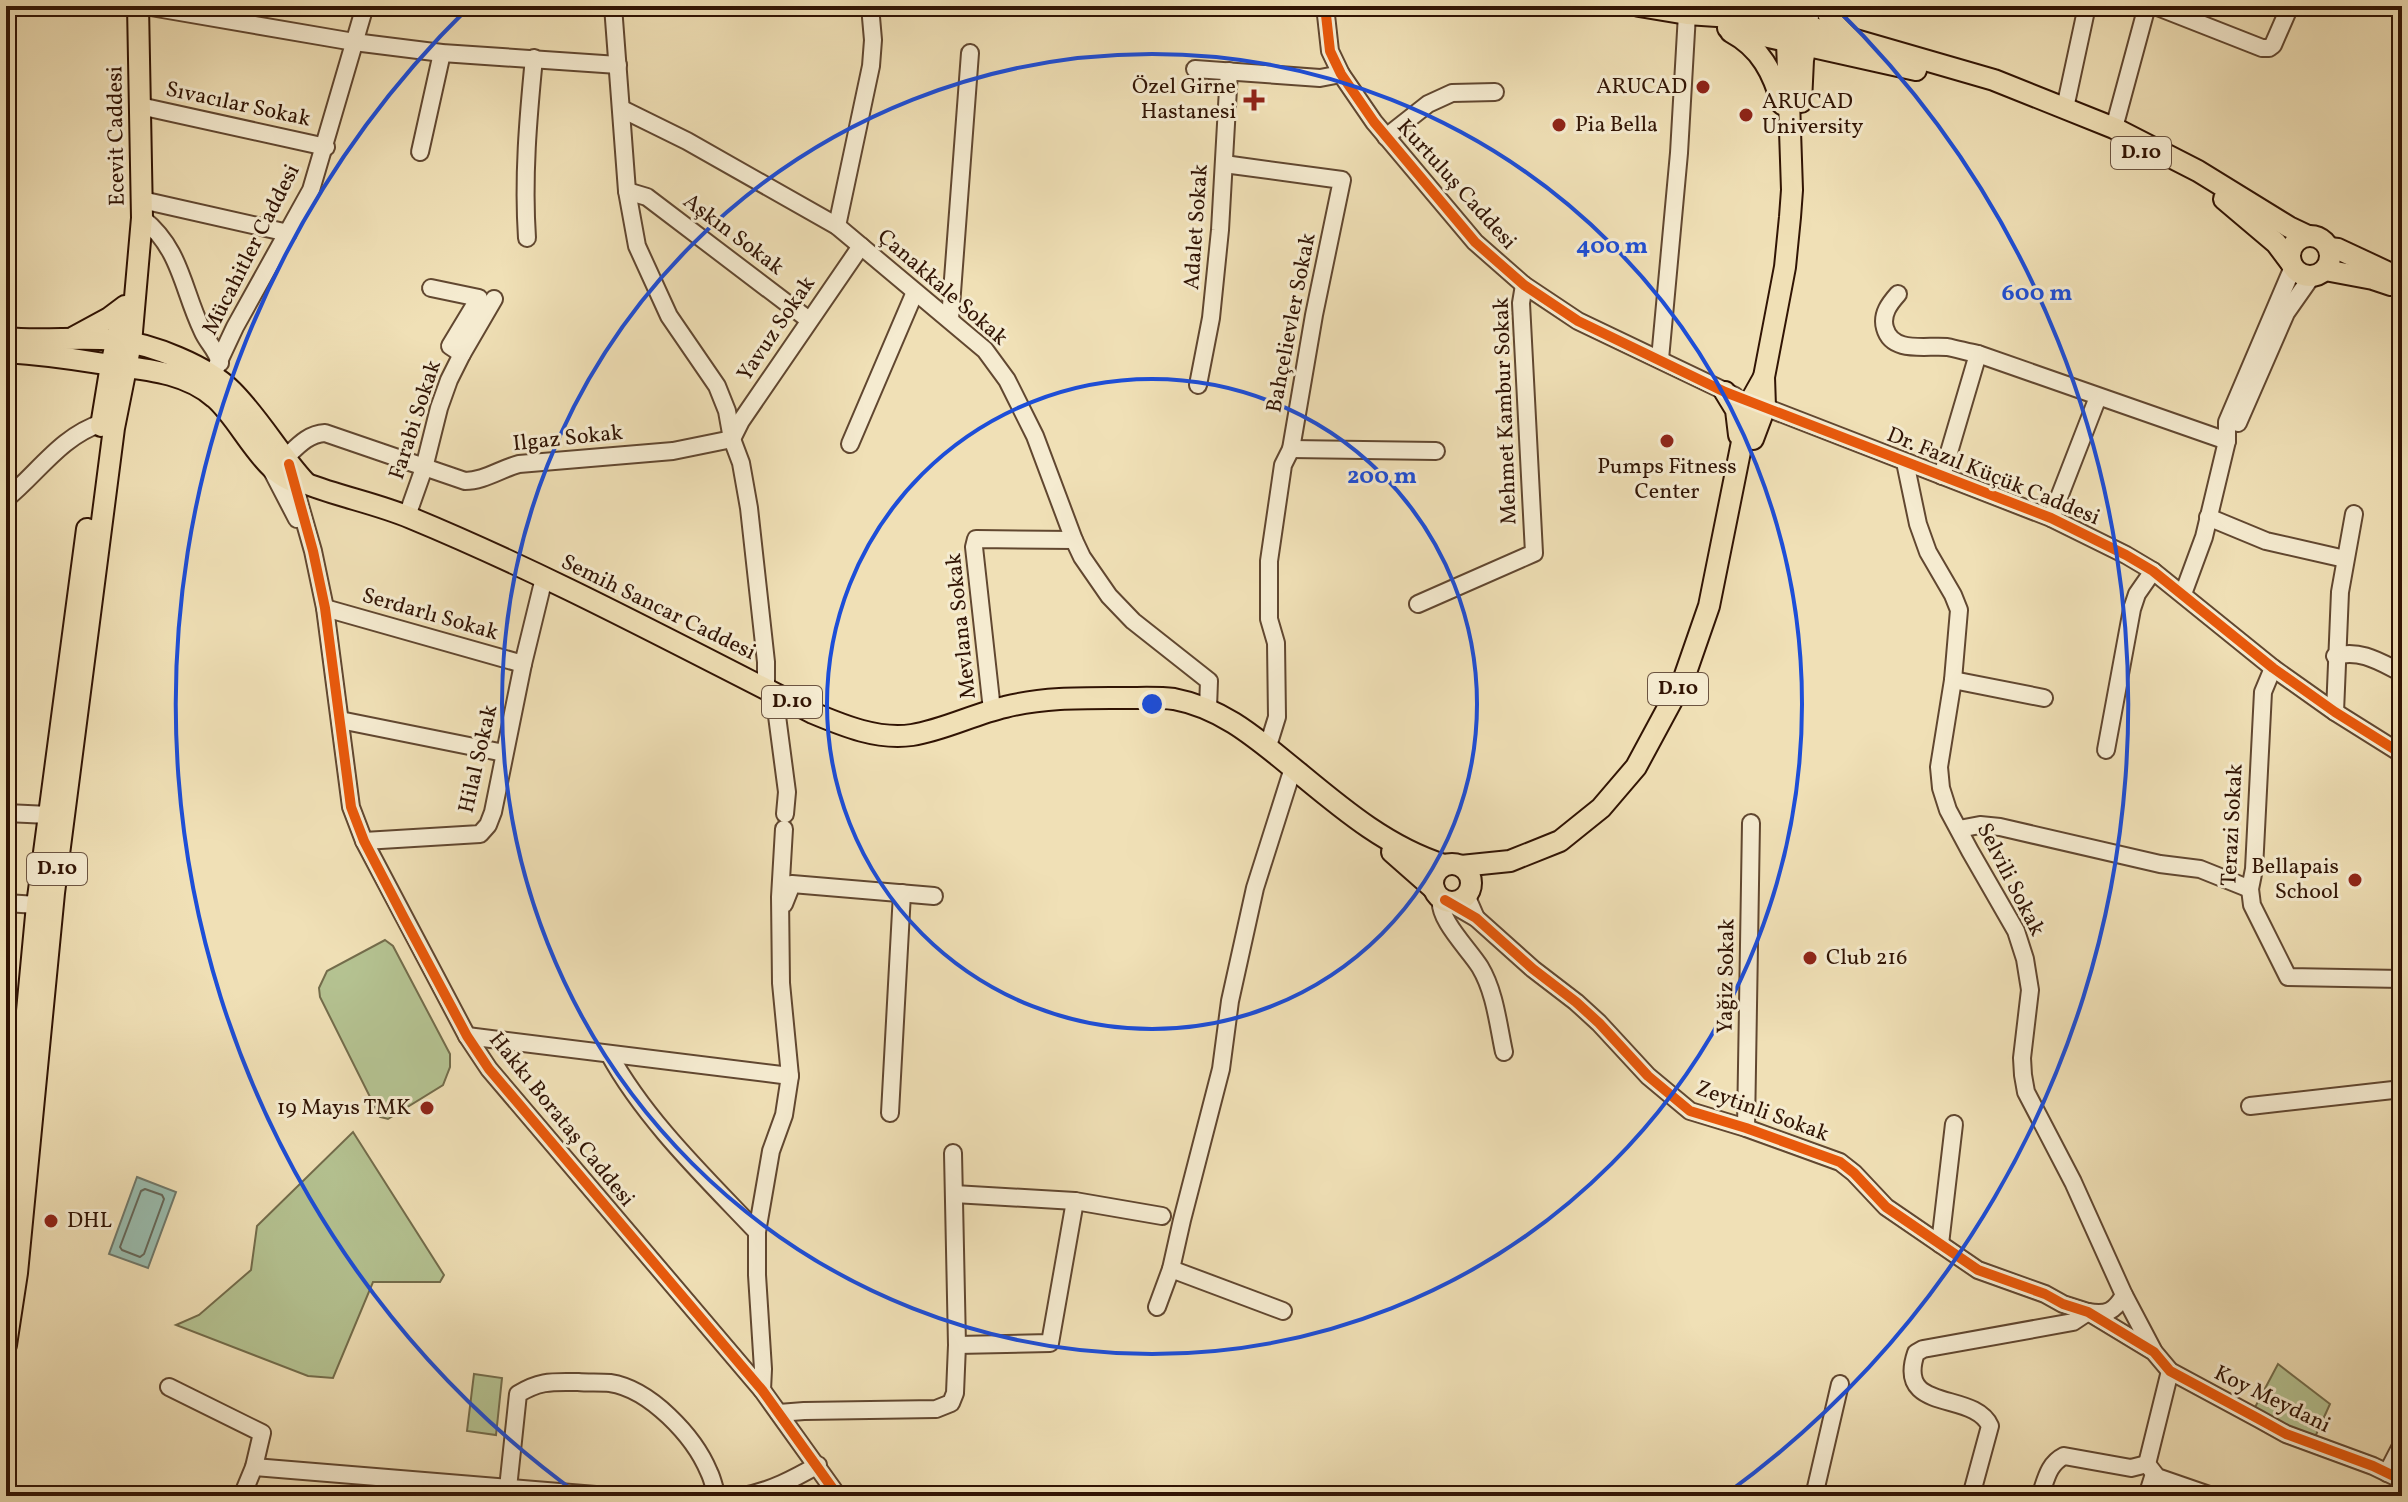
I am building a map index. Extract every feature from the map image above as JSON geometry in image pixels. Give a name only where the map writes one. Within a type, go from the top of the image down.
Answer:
[{"type":"main road","name":"Ecevit Caddesi","points":[[124,341],[142,209],[138,6]]},
{"type":"main road","points":[[1639,6],[1725,22],[1799,24]]},
{"type":"main road","points":[[1725,22],[1759,14],[1775,6]]},
{"type":"main road","points":[[1824,6],[1832,21],[1847,36]]},
{"type":"main road","points":[[1725,22],[1763,58],[1775,79],[1790,127]]},
{"type":"main road","name":"D.10","points":[[1799,24],[1847,36],[1969,78],[2107,136],[2231,203],[2305,269]]},
{"type":"main road","name":"D.10","points":[[1799,24],[1874,61],[1994,80],[2114,128],[2233,190],[2289,227],[2318,237],[2329,248],[2338,249],[2402,279]]},
{"type":"main road","name":"D.10","points":[[1792,190],[1800,129],[1799,24]]},
{"type":"main road","name":"D.10","points":[[1792,190],[1790,127],[1799,24]]},
{"type":"main road","points":[[1801,85],[1810,69],[1819,65],[1874,61]]},
{"type":"main road","name":"Semih Sancar Caddesi","points":[[288,470],[465,540],[841,725],[875,734],[911,735],[992,710],[1047,698],[1172,699],[1208,708],[1238,724],[1378,834],[1418,857],[1453,866],[1510,861],[1560,841],[1601,808],[1636,767],[1684,678],[1709,606],[1739,465],[1750,449],[1785,267],[1792,190]]},
{"type":"main road","points":[[2305,269],[2292,247],[2308,236]]},
{"type":"main road","points":[[2305,269],[2331,256],[2329,248]]},
{"type":"main road","points":[[2305,269],[2373,279],[2402,290]]},
{"type":"main road","points":[[70,349],[109,318],[130,307],[162,363]]},
{"type":"main road","points":[[6,338],[46,339],[117,375],[162,363],[193,363],[216,369],[252,415],[288,470]]},
{"type":"main road","points":[[6,352],[70,349],[124,341],[216,398],[288,470]]},
{"type":"main road","name":"D.10","points":[[6,1234],[37,905],[102,423],[124,341]]},
{"type":"main road","name":"D.10","points":[[6,1345],[17,1273],[54,893],[114,428],[117,375]]},
{"type":"main road","points":[[1725,392],[1736,410],[1739,465]]},
{"type":"main road","name":"Semih Sancar Caddesi","points":[[1378,834],[1440,896],[1457,901],[1535,852]]},
{"type":"main road","points":[[1440,896],[1436,872],[1453,866],[1468,874],[1468,892]]},
{"type":"street","points":[[145,6],[354,42],[442,53],[618,65]]},
{"type":"street","name":"Mücahitler Caddesi","points":[[216,369],[235,327],[311,190],[365,6]]},
{"type":"street","points":[[613,6],[627,191],[637,246],[669,316],[717,386],[727,411],[749,508],[766,662],[787,792],[780,917],[781,983],[790,1076],[784,1115],[771,1151],[757,1232],[762,1390]]},
{"type":"street","points":[[837,226],[871,66],[873,40],[870,6]]},
{"type":"street","name":"Kurtuluş Caddesi","points":[[1325,6],[1330,51],[1341,74],[1386,137],[1475,242],[1524,285],[1578,321],[1725,392],[1757,404]]},
{"type":"street","points":[[2065,108],[2087,6]]},
{"type":"street","points":[[2114,128],[2147,6]]},
{"type":"street","points":[[2155,6],[2262,48],[2269,48],[2290,6]]},
{"type":"street","points":[[1660,359],[1679,153],[1687,14]]},
{"type":"street","points":[[420,152],[442,53]]},
{"type":"street","points":[[950,319],[970,53]]},
{"type":"street","points":[[527,238],[525,144],[534,58]]},
{"type":"street","points":[[1195,69],[1320,78],[1341,74]]},
{"type":"street","name":"Adalet Sokak","points":[[1198,385],[1211,318],[1220,230],[1229,71]]},
{"type":"street","points":[[1386,137],[1428,104],[1452,93],[1495,92]]},
{"type":"street","name":"Sıvacılar Sokak","points":[[140,106],[326,147]]},
{"type":"street","name":"Çanakkale Sokak","points":[[622,109],[687,141],[837,226],[989,354],[1007,380],[1035,436],[1082,557],[1133,621],[1209,681],[1208,708]]},
{"type":"street","name":"Bahçelievler Sokak","points":[[1224,164],[1342,180],[1291,449]]},
{"type":"street","name":"Aşkın Sokak","points":[[627,191],[647,197],[809,320]]},
{"type":"street","points":[[142,209],[288,233]]},
{"type":"street","points":[[142,209],[172,253],[202,331],[217,351],[216,369]]},
{"type":"street","name":"Yavuz Sokak","points":[[732,439],[741,421],[861,246]]},
{"type":"street","points":[[2183,594],[2204,537],[2227,441],[2237,425],[2265,347],[2286,313],[2305,269]]},
{"type":"street","name":"Mehmet Kambur Sokak","points":[[1418,604],[1534,553],[1521,303],[1524,285]]},
{"type":"street","points":[[431,288],[479,298],[450,346],[462,354]]},
{"type":"street","points":[[850,444],[915,292]]},
{"type":"street","points":[[1898,294],[1890,302],[1884,316],[1884,327],[1890,339],[1904,346],[1948,347],[1978,354],[2227,441]]},
{"type":"street","name":"Farabi Sokak","points":[[407,516],[449,380],[494,299]]},
{"type":"street","points":[[1942,476],[1978,354]]},
{"type":"street","points":[[2051,518],[2098,397]]},
{"type":"street","name":"Dr. Fazıl Küçük Caddesi","points":[[1757,404],[2076,529],[2153,571],[2273,668],[2402,754]]},
{"type":"street","points":[[6,499],[60,446],[86,428],[102,423]]},
{"type":"street","name":"Ilgaz Sokak","points":[[288,470],[305,440],[325,433],[465,481],[478,481],[502,468],[519,464],[673,451],[732,439]]},
{"type":"street","points":[[1268,746],[1277,717],[1276,643],[1269,619],[1269,561],[1283,465],[1291,449],[1436,451]]},
{"type":"street","name":"Selvili Sokak","points":[[1905,462],[1918,524],[1928,552],[1959,610],[1953,680],[1939,767],[1941,788],[1948,810],[2016,931],[2025,959],[2030,990],[2022,1058],[2026,1092],[2073,1182],[2124,1295],[2154,1352]]},
{"type":"street","points":[[288,470],[293,513],[307,533]]},
{"type":"street","name":"Hakkı Borataş Caddesi","points":[[288,470],[325,608],[351,807],[364,841],[467,1036],[489,1069],[762,1390],[838,1496]]},
{"type":"street","points":[[2335,712],[2340,592],[2354,514]]},
{"type":"street","points":[[2208,517],[2266,541],[2345,559]]},
{"type":"street","name":"Mevlana Sokak","points":[[992,710],[974,547],[976,539],[1074,540]]},
{"type":"street","points":[[2106,750],[2132,609],[2137,594],[2153,571]]},
{"type":"street","name":"Hilal Sokak","points":[[364,841],[480,834],[488,825],[544,578]]},
{"type":"street","name":"Serdarlı Sokak","points":[[325,608],[523,664]]},
{"type":"street","points":[[2335,656],[2361,654],[2402,673]]},
{"type":"street","name":"Terazi Sokak","points":[[2273,668],[2263,692],[2254,869],[2250,889],[2252,905],[2288,977],[2402,979]]},
{"type":"street","points":[[1953,680],[2044,698]]},
{"type":"street","points":[[340,720],[504,753]]},
{"type":"street","points":[[1157,1307],[1171,1269],[1221,1069],[1230,1001],[1255,888],[1293,768]]},
{"type":"street","points":[[6,813],[49,815]]},
{"type":"street","name":"Yağiz Sokak","points":[[1746,1128],[1751,823]]},
{"type":"street","points":[[1959,829],[1980,825],[2000,827],[2160,864],[2200,869],[2250,889]]},
{"type":"street","points":[[780,917],[792,884],[934,896]]},
{"type":"street","points":[[1468,892],[1476,918]]},
{"type":"street","points":[[890,1113],[902,893]]},
{"type":"street","points":[[1440,896],[1439,906],[1480,968],[1491,991],[1504,1052]]},
{"type":"street","name":"Zeytinli Sokak","points":[[1440,896],[1476,918],[1595,1019],[1648,1076],[1690,1111],[1840,1162],[1886,1207],[1978,1270],[2088,1312],[2154,1352],[2170,1371]]},
{"type":"street","points":[[6,903],[37,905]]},
{"type":"street","points":[[467,1036],[790,1076]]},
{"type":"street","points":[[609,1054],[623,1081],[672,1141],[757,1232]]},
{"type":"street","points":[[2250,1106],[2402,1089]]},
{"type":"street","points":[[1940,1244],[1954,1124]]},
{"type":"street","points":[[779,1413],[936,1409],[951,1403],[955,1393],[957,1345],[953,1153]]},
{"type":"street","points":[[954,1194],[1075,1201],[1162,1216]]},
{"type":"street","points":[[957,1345],[1050,1343],[1075,1201]]},
{"type":"street","points":[[1171,1269],[1283,1311]]},
{"type":"street","points":[[1971,1496],[1990,1426],[1982,1414],[1937,1399],[1917,1385],[1912,1370],[1916,1353],[1923,1349],[2073,1322],[2088,1312],[2105,1315],[2117,1308],[2124,1295]]},
{"type":"street","points":[[2147,1496],[2170,1371]]},
{"type":"street","name":"Koy Meydani","points":[[2170,1371],[2286,1434],[2395,1476]]},
{"type":"street","points":[[508,1488],[518,1394],[534,1384],[612,1383],[637,1393],[664,1411],[709,1470],[717,1496]]},
{"type":"street","points":[[1814,1496],[1840,1384]]},
{"type":"street","points":[[169,1387],[262,1433],[254,1467],[242,1496]]},
{"type":"street","points":[[2395,1476],[2402,1444]]},
{"type":"street","points":[[2040,1496],[2050,1467],[2055,1460],[2064,1456],[2151,1469]]},
{"type":"street","points":[[743,1496],[762,1493],[818,1465]]},
{"type":"street","points":[[254,1467],[608,1496]]},
{"type":"street","points":[[2151,1469],[2157,1477],[2212,1496]]},
{"type":"green space","points":[[385,940],[393,946],[450,1054],[450,1067],[443,1085],[388,1119],[380,1117],[320,997],[319,988],[327,971]]},
{"type":"green space","points":[[353,1132],[444,1275],[440,1282],[373,1282],[333,1378],[308,1376],[176,1325],[199,1315],[251,1270],[257,1226]]},
{"type":"green space","points":[[2278,1364],[2330,1404],[2315,1437],[2310,1440],[2253,1411]]},
{"type":"green space","points":[[474,1374],[502,1378],[496,1435],[467,1431]]},
{"type":"water","points":[[137,1177],[176,1192],[148,1268],[109,1254]]},
{"type":"cycle path","points":[[1325,6],[1330,51],[1341,74],[1374,122],[1475,242],[1524,285],[1578,321],[1725,392],[2051,518],[2126,555],[2153,571],[2273,668],[2402,754]]},
{"type":"cycle path","points":[[289,464],[325,608],[351,807],[364,841],[404,918],[467,1036],[489,1069],[762,1390],[838,1496]]},
{"type":"cycle path","points":[[1445,900],[1476,918],[1576,1002],[1648,1076],[1690,1111],[1840,1162],[1886,1207],[1978,1270],[2088,1312],[2154,1352],[2170,1371],[2286,1434],[2402,1480]]},
{"type":"place","name":"ARUCAD","points":[[1703,87]]},
{"type":"place","name":"Özel Girne Hastanesi","points":[[1254,100]]},
{"type":"place","name":"ARUCAD University","points":[[1746,115]]},
{"type":"place","name":"Pia Bella","points":[[1559,125]]},
{"type":"place","name":"Pumps Fitness Center","points":[[1667,441]]},
{"type":"place","name":"Bellapais School","points":[[2355,880]]},
{"type":"place","name":"Club 216","points":[[1810,958]]},
{"type":"place","name":"19 Mayıs TMK","points":[[427,1108]]},
{"type":"place","name":"DHL","points":[[51,1221]]}]
